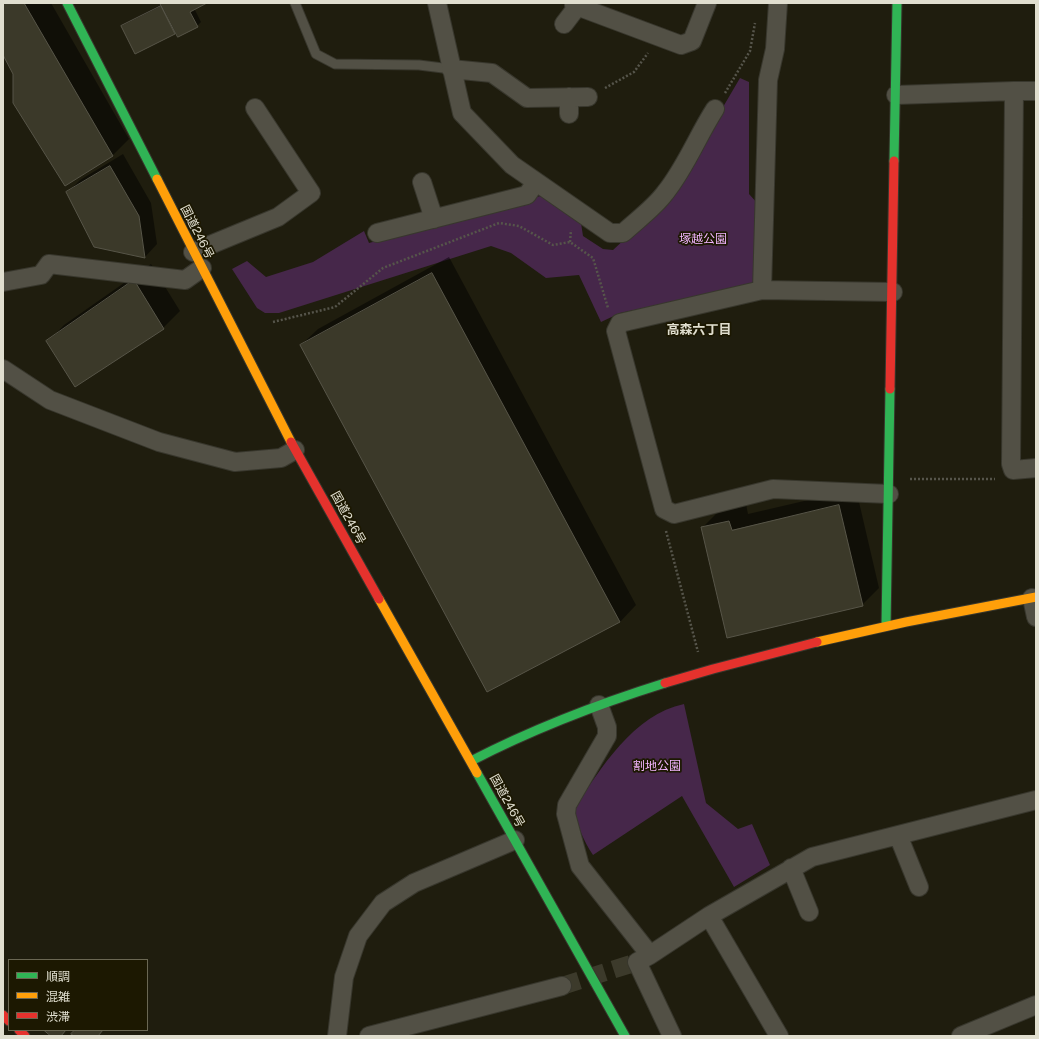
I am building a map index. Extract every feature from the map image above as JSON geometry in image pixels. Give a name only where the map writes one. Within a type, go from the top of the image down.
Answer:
[{"type":"main road","name":"国道246号","points":[[67,3],[296,450],[625,1036]]},
{"type":"main road","points":[[886,626],[893,292],[896,3]]},
{"type":"main road","points":[[471,761],[525,734],[599,705],[702,672],[797,646],[886,626],[1034,597]]},
{"type":"street","points":[[437,3],[462,113],[512,165],[610,233],[623,233],[665,194],[688,161],[701,130],[715,109]]},
{"type":"street","points":[[564,24],[578,5],[681,46],[692,41],[707,3]]},
{"type":"street","points":[[762,290],[768,80],[775,49],[778,3]]},
{"type":"street","points":[[451,69],[492,73],[527,98],[570,106],[588,96]]},
{"type":"street","points":[[896,95],[1036,91]]},
{"type":"street","points":[[1014,92],[1011,464],[1013,470],[1036,468]]},
{"type":"street","points":[[194,252],[278,217],[316,190],[264,113]]},
{"type":"street","points":[[422,182],[434,219]]},
{"type":"street","points":[[377,233],[527,195],[536,182]]},
{"type":"street","points":[[3,282],[41,275],[49,264],[184,280],[202,268]]},
{"type":"street","points":[[889,486],[773,489],[674,514],[664,509],[616,331],[620,322],[762,290],[893,292]]},
{"type":"street","points":[[3,369],[50,400],[159,442],[235,462],[281,458],[296,450]]},
{"type":"street","points":[[1034,597],[1036,618]]},
{"type":"street","points":[[599,705],[607,727],[607,736],[567,805],[566,814],[580,866],[650,954]]},
{"type":"street","points":[[672,1036],[637,962],[709,916],[812,857],[1036,800]]},
{"type":"street","points":[[898,835],[919,886]]},
{"type":"street","points":[[337,1036],[344,977],[358,936],[383,903],[414,883],[515,840]]},
{"type":"street","points":[[791,868],[809,912]]},
{"type":"street","points":[[709,916],[779,1036]]},
{"type":"street","points":[[369,1036],[562,986]]},
{"type":"street","points":[[961,1036],[1036,1005]]},
{"type":"lane","points":[[295,3],[316,54],[336,64],[418,66],[451,69]]},
{"type":"path","points":[[734,78],[750,50],[756,20]]},
{"type":"path","points":[[621,79],[634,72],[658,37]]},
{"type":"path","points":[[273,322],[335,307],[383,268],[499,224],[519,226],[553,245],[570,242],[593,258],[613,324],[620,322]]},
{"type":"path","points":[[889,486],[998,479],[1013,470]]},
{"type":"path","points":[[674,514],[665,526],[702,672]]},
{"type":"green space","name":"塚越公園","points":[[740,78],[749,82],[749,194],[759,205],[756,277],[750,286],[620,313],[601,322],[579,275],[546,278],[511,253],[491,246],[279,313],[265,313],[257,308],[232,269],[247,261],[266,277],[313,262],[364,231],[369,243],[544,195],[581,223],[583,236],[603,249],[613,250],[656,210],[706,136]]},
{"type":"green space","name":"割地公園","points":[[684,704],[706,803],[738,829],[752,824],[770,865],[734,887],[682,796],[593,855],[579,828],[574,809],[595,777],[620,745],[649,719],[666,710]]},
{"type":"building","points":[[3,3],[24,3],[113,156],[65,186],[13,103],[13,74],[3,55]]},
{"type":"building","points":[[160,3],[207,3],[190,12],[198,27],[178,37]]},
{"type":"building","points":[[161,6],[175,34],[135,54],[121,26]]},
{"type":"building","points":[[110,166],[139,216],[145,258],[94,247],[66,192]]},
{"type":"building","points":[[432,273],[620,622],[487,692],[300,345]]},
{"type":"building","points":[[134,280],[164,329],[75,387],[46,341]]},
{"type":"building","points":[[839,505],[863,606],[727,638],[701,527],[729,521],[732,530]]},
{"type":"building","points":[[45,1031],[65,1031],[61,1036],[51,1036]]},
{"type":"building","points":[[74,1031],[102,1031],[98,1036],[74,1036],[71,1034]]},
{"type":"tunnel","points":[[562,986],[637,962]]},
{"type":"traffic: fast","points":[[67,3],[157,179]]},
{"type":"traffic: fast","points":[[894,161],[897,3]]},
{"type":"traffic: fast","points":[[886,626],[890,389]]},
{"type":"traffic: fast","points":[[471,761],[518,738],[566,718],[665,683]]},
{"type":"traffic: fast","points":[[477,773],[625,1036]]},
{"type":"traffic: slow","points":[[157,179],[291,442]]},
{"type":"traffic: slow","points":[[817,642],[906,622],[1036,597]]},
{"type":"traffic: slow","points":[[379,599],[477,773]]},
{"type":"traffic: jam","points":[[890,389],[894,161]]},
{"type":"traffic: jam","points":[[291,442],[379,599]]},
{"type":"traffic: jam","points":[[665,683],[817,642]]},
{"type":"traffic: jam","points":[[3,1015],[8,1020]]},
{"type":"traffic: jam","points":[[20,1031],[25,1036]]},
{"type":"district","name":"高森六丁目","points":[[699,330]]}]
